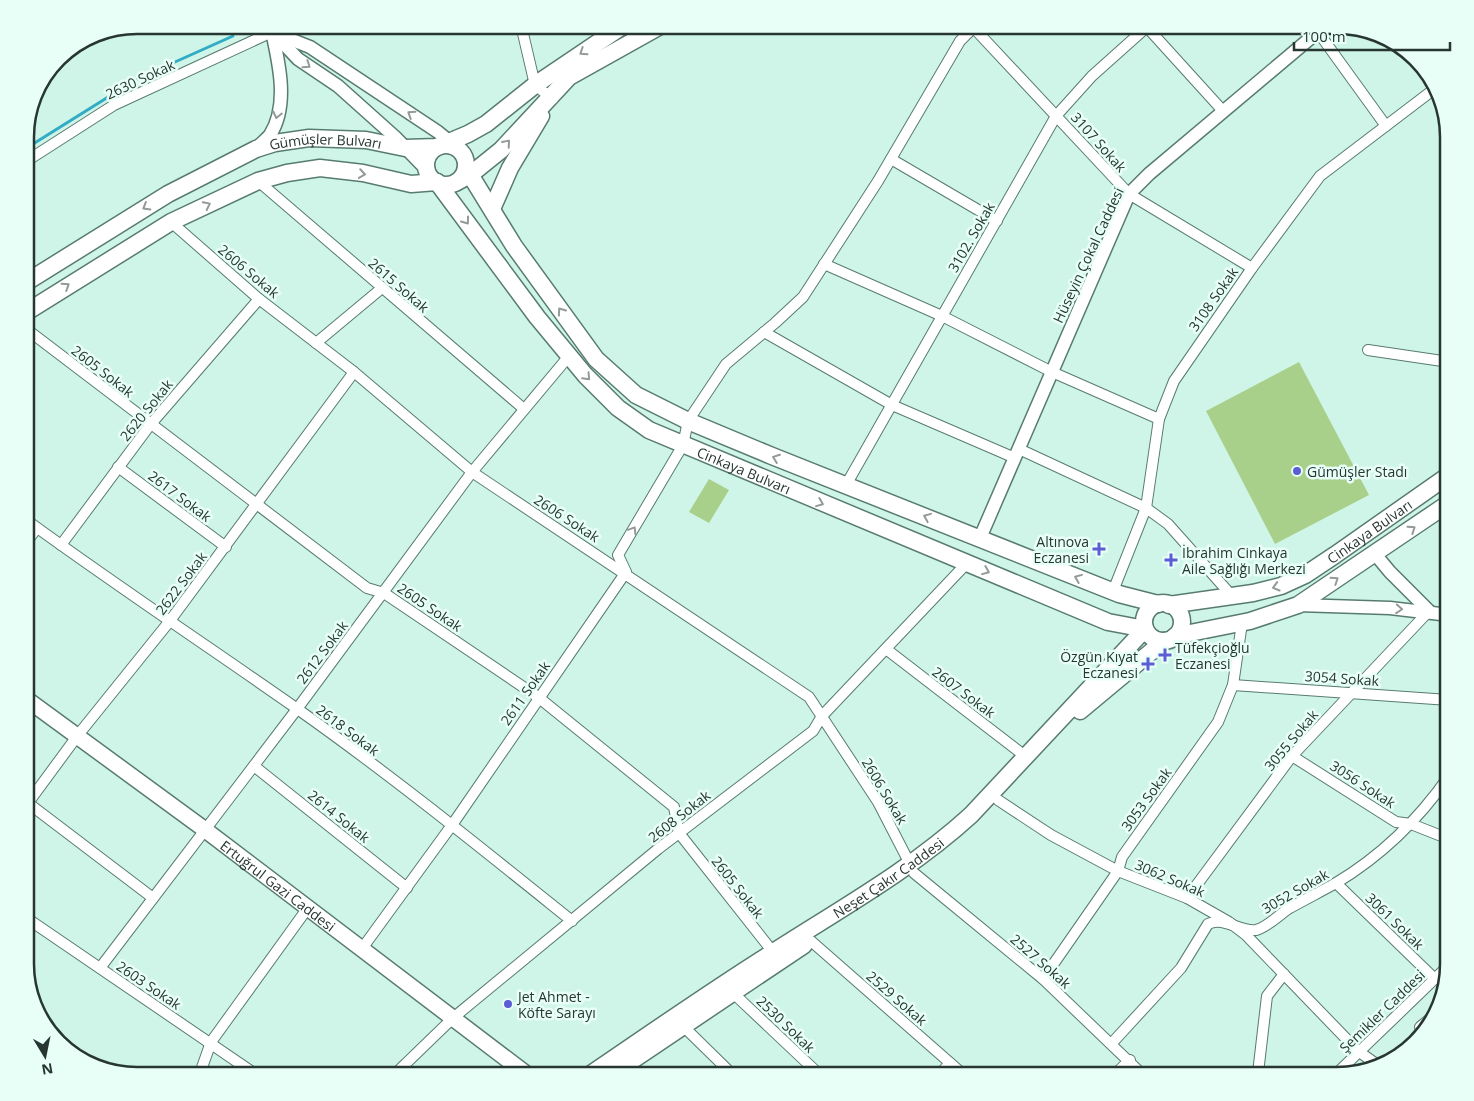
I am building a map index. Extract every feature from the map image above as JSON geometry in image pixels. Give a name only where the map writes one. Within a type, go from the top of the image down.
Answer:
[{"type":"main road","name":"Gümüşler Bulvarı","points":[[34,277],[168,194],[256,149],[275,143],[309,138],[366,140],[405,148],[448,145],[486,124],[535,84],[610,34]]},
{"type":"main road","points":[[468,171],[462,153],[448,145],[428,157],[432,176],[446,185],[455,183],[468,171],[501,150],[569,77],[646,34]]},
{"type":"main road","points":[[492,209],[510,168],[550,98]]},
{"type":"main road","name":"Gümüşler Bulvarı","points":[[34,307],[171,222],[258,181],[287,173],[320,168],[363,173],[412,184],[432,176]]},
{"type":"main road","name":"Cinkaya Bulvarı","points":[[468,171],[514,246],[596,359],[636,395],[688,421],[1113,591],[1164,605],[1232,596],[1281,586],[1305,575],[1440,481]]},
{"type":"main road","name":"Cinkaya Bulvarı","points":[[432,176],[537,316],[585,375],[618,408],[649,430],[1108,622],[1145,629]]},
{"type":"main road","name":"Cinkaya Bulvarı","points":[[1170,639],[1242,623],[1298,606],[1440,509]]},
{"type":"main road","points":[[1164,605],[1179,613],[1181,625],[1170,639],[1153,638],[1145,629],[1146,614],[1164,605]]},
{"type":"main road","name":"Neşet Çakır Caddesi","points":[[601,1067],[773,952],[912,868],[971,815],[1145,629]]},
{"type":"main road","name":"Neşet Çakır Caddesi","points":[[623,1067],[732,992],[811,941],[967,830],[998,800],[1078,712],[1170,639]]},
{"type":"main road","name":"Ertuğrul Gazi Caddesi","points":[[34,704],[78,735],[517,1067]]},
{"type":"street","name":"2630 Sokak","points":[[34,156],[114,105],[257,34]]},
{"type":"street","points":[[256,149],[270,135],[277,118],[280,100],[279,66],[271,34]]},
{"type":"street","points":[[275,34],[298,59],[338,86],[405,148],[432,176]]},
{"type":"street","points":[[282,34],[310,47],[448,145]]},
{"type":"street","points":[[523,34],[535,84],[550,98]]},
{"type":"street","points":[[626,572],[618,555],[684,446],[688,421],[726,364],[803,296],[891,159],[960,41],[967,34]]},
{"type":"street","name":"3107 Sokak","points":[[981,34],[1129,194],[1252,268]]},
{"type":"street","name":"3102. Sokak","points":[[846,485],[1056,116],[1092,76],[1138,34]]},
{"type":"street","points":[[1154,34],[1223,111]]},
{"type":"street","name":"Hüseyin Çokal Caddesi","points":[[980,538],[1129,194],[1149,174],[1311,34]]},
{"type":"street","points":[[1324,34],[1386,126]]},
{"type":"street","name":"3108 Sokak","points":[[1113,591],[1146,508],[1159,419],[1174,380],[1252,268],[1320,176],[1431,93]]},
{"type":"street","points":[[891,159],[997,221]]},
{"type":"street","name":"2615 Sokak","points":[[258,181],[524,409]]},
{"type":"street","name":"2606 Sokak","points":[[171,222],[259,299],[354,372],[472,472],[626,572],[809,697],[878,802],[912,868]]},
{"type":"street","points":[[824,264],[942,316],[1052,372],[1159,419]]},
{"type":"street","points":[[316,343],[382,288]]},
{"type":"street","name":"2620 Sokak","points":[[61,545],[150,425],[259,299]]},
{"type":"street","points":[[764,332],[892,405],[1017,453],[1146,508],[1168,524],[1232,596]]},
{"type":"street","name":"2605 Sokak","points":[[34,335],[367,588],[384,593],[538,697],[674,808],[679,833],[773,952]]},
{"type":"street","points":[[1368,350],[1440,361]]},
{"type":"street","name":"2612 Sokak","points":[[100,968],[384,593],[472,472],[570,356]]},
{"type":"street","name":"2622 Sokak","points":[[34,795],[78,735],[169,622],[226,547],[354,372]]},
{"type":"street","name":"2617 Sokak","points":[[118,467],[226,547]]},
{"type":"street","name":"2618 Sokak","points":[[34,526],[169,622],[297,709],[452,825],[572,921]]},
{"type":"street","points":[[34,532],[37,528]]},
{"type":"street","points":[[1375,554],[1429,611]]},
{"type":"street","name":"2608 Sokak","points":[[402,1067],[452,1018],[679,833],[813,731],[822,716],[967,563]]},
{"type":"street","name":"2611 Sokak","points":[[362,950],[452,825],[538,697],[626,572]]},
{"type":"street","points":[[1298,606],[1429,611],[1440,613]]},
{"type":"street","name":"3055 Sokak","points":[[1187,898],[1292,756],[1429,611]]},
{"type":"street","name":"3053 Sokak","points":[[1043,979],[1118,871],[1122,857],[1218,722],[1233,685],[1242,623]]},
{"type":"street","name":"2607 Sokak","points":[[886,649],[1025,756]]},
{"type":"street","name":"3054 Sokak","points":[[1233,685],[1440,699]]},
{"type":"street","name":"3056 Sokak","points":[[1292,756],[1396,822],[1411,824],[1440,835]]},
{"type":"street","name":"2614 Sokak","points":[[254,766],[407,888]]},
{"type":"street","name":"3052 Sokak","points":[[1112,1043],[1181,968],[1208,924],[1213,921],[1222,922],[1236,927],[1257,930],[1362,866],[1411,824],[1440,787]]},
{"type":"street","name":"3062 Sokak","points":[[998,800],[1051,835],[1118,871],[1187,898],[1236,927],[1358,1051],[1372,1061]]},
{"type":"street","points":[[34,810],[153,898]]},
{"type":"street","name":"2527 Sokak","points":[[912,868],[1043,979],[1136,1067]]},
{"type":"street","name":"3061 Sokak","points":[[1336,883],[1435,979]]},
{"type":"street","points":[[202,1067],[211,1042],[307,909]]},
{"type":"street","name":"2603 Sokak","points":[[34,923],[246,1067]]},
{"type":"street","name":"2529 Sokak","points":[[811,941],[954,1067]]},
{"type":"street","points":[[1259,1067],[1267,996],[1284,974]]},
{"type":"street","name":"Şemikler Caddesi","points":[[1343,1067],[1439,975]]},
{"type":"street","name":"2530 Sokak","points":[[732,992],[811,1067]]},
{"type":"street","points":[[683,1026],[725,1067]]},
{"type":"street","points":[[1123,1067],[1130,1060]]},
{"type":"street","points":[[946,1067],[950,1063]]},
{"type":"street","points":[[628,1064],[631,1067]]},
{"type":"green space","name":"Gümüşler Stadı","points":[[1299,362],[1369,495],[1275,544],[1206,411]]},
{"type":"green space","points":[[709,479],[729,490],[709,523],[689,512]]},
{"type":"waterway","points":[[34,143],[137,79],[233,36]]},
{"type":"place","name":"Gümüşler Stadı","points":[[1297,471]]},
{"type":"place","name":"Altınova Eczanesi","points":[[1099,549]]},
{"type":"place","name":"İbrahim Cinkaya Aile Sağlığı Merkezi","points":[[1171,560]]},
{"type":"place","name":"Tüfekçioğlu Eczanesi","points":[[1165,655]]},
{"type":"place","name":"Özgün Kıyat Eczanesi","points":[[1148,664]]},
{"type":"place","name":"Jet Ahmet - Köfte Sarayı","points":[[508,1004]]}]
